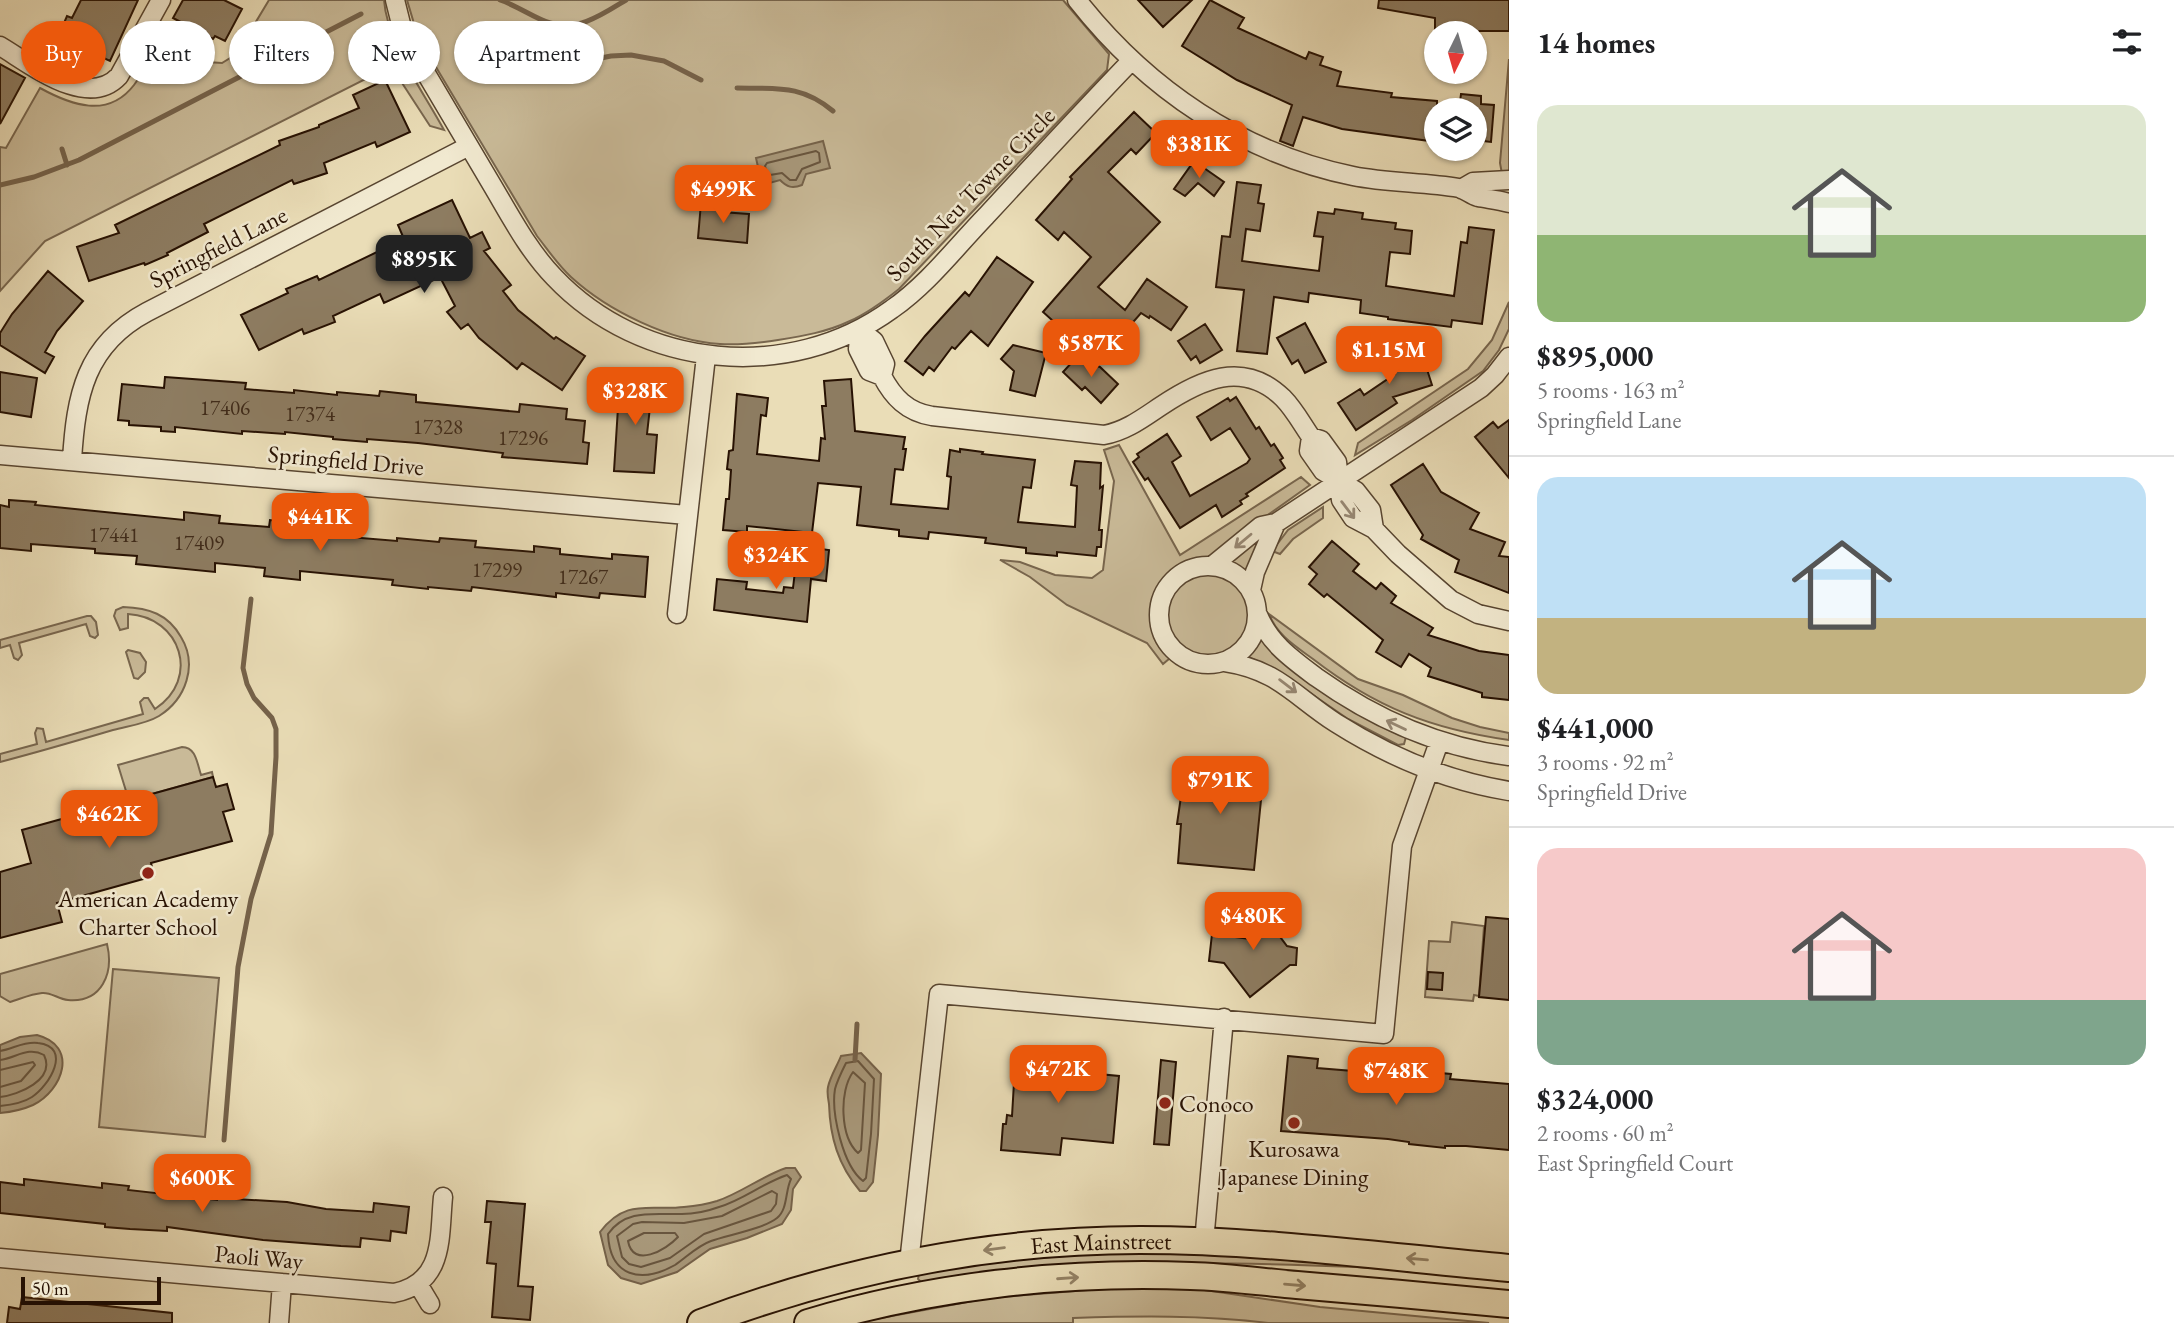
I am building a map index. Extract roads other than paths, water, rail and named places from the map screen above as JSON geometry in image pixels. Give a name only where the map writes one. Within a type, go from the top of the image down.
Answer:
[{"type":"main road","name":"East Mainstreet","points":[[701,1323],[808,1287],[909,1263],[964,1253],[1056,1243],[1141,1240],[1204,1242],[1509,1268]]},
{"type":"main road","points":[[1468,1264],[1509,1253]]},
{"type":"main road","points":[[760,1323],[811,1305],[897,1284],[902,1281],[909,1263]]},
{"type":"main road","name":"East Mainstreet","points":[[808,1323],[946,1291],[1015,1282],[1129,1275],[1193,1276],[1509,1304]]},
{"type":"street","points":[[0,47],[71,86],[97,89],[112,83],[119,76],[161,0]]},
{"type":"street","name":"South Neu Towne Circle","points":[[396,0],[401,27],[411,48],[530,248],[567,290],[594,311],[633,333],[672,348],[706,356],[743,358],[785,354],[828,343],[860,330],[895,308],[918,288],[1131,61]]},
{"type":"street","points":[[1077,0],[1097,26],[1131,61],[1167,91],[1230,132],[1280,154],[1352,176],[1461,188],[1475,196],[1509,203]]},
{"type":"street","name":"Springfield Lane","points":[[72,460],[78,402],[85,379],[103,348],[120,329],[147,312],[469,146]]},
{"type":"street","points":[[1461,188],[1473,182],[1509,180]]},
{"type":"street","points":[[860,330],[858,349],[869,371],[881,376],[896,398],[910,409],[925,415],[1104,435],[1128,428],[1195,384],[1223,377],[1242,377],[1259,382],[1274,390],[1288,403],[1311,437],[1321,440],[1337,462],[1341,500],[1353,518],[1374,529],[1398,554],[1451,600],[1478,614],[1509,621]]},
{"type":"street","points":[[677,614],[706,356]]},
{"type":"street","points":[[1212,566],[1261,526],[1276,523],[1481,388],[1509,357]]},
{"type":"street","name":"Springfield Drive","points":[[0,454],[687,516]]},
{"type":"street","points":[[1276,523],[1255,572],[1251,590],[1258,615],[1275,645],[1344,697],[1378,716],[1439,742],[1509,756]]},
{"type":"street","points":[[1251,590],[1234,573],[1212,566],[1190,569],[1172,581],[1161,599],[1158,620],[1165,640],[1180,656],[1201,664],[1225,662],[1249,666],[1269,674],[1284,682],[1321,713],[1358,736],[1429,769],[1480,786],[1509,791]]},
{"type":"street","points":[[1225,662],[1249,643],[1254,635],[1258,615]]},
{"type":"street","points":[[909,1263],[939,994],[1384,1034],[1400,856],[1406,830],[1439,742]]},
{"type":"street","points":[[1204,1242],[1224,1018]]},
{"type":"street","points":[[430,1304],[418,1284],[432,1270],[437,1259],[443,1197]]},
{"type":"street","name":"Paoli Way","points":[[0,1258],[388,1293],[406,1290],[418,1284]]},
{"type":"street","points":[[279,1323],[282,1283]]},
{"type":"water","points":[[823,141],[830,168],[806,174],[802,185],[798,186],[790,187],[780,180],[762,185],[756,158]]},
{"type":"water","points":[[37,1035],[58,1048],[62,1058],[59,1079],[44,1098],[33,1105],[0,1113],[0,1045],[20,1037]]},
{"type":"water","points":[[861,1053],[881,1074],[873,1182],[866,1191],[860,1191],[841,1161],[831,1128],[828,1093],[830,1079],[841,1056]]},
{"type":"water","points":[[786,1168],[795,1168],[801,1177],[793,1189],[791,1210],[782,1224],[710,1249],[677,1272],[641,1284],[621,1278],[608,1265],[600,1232],[619,1214],[639,1208],[684,1207],[713,1202]]},
{"type":"waterway","points":[[500,0],[560,25],[590,20],[626,0]]},
{"type":"waterway","points":[[0,185],[34,177],[79,160],[361,14]]},
{"type":"waterway","points":[[604,57],[631,55],[664,61],[701,80]]},
{"type":"waterway","points":[[737,88],[799,92],[833,111]]},
{"type":"waterway","points":[[62,149],[67,165]]},
{"type":"waterway","points":[[224,1140],[238,967],[251,899],[271,834],[276,757],[276,729],[272,718],[254,698],[243,668],[251,599]]},
{"type":"waterway","points":[[855,1060],[857,1024]]},
{"type":"place","name":"American Academy Charter School","points":[[148,873]]},
{"type":"place","name":"Conoco","points":[[1165,1103]]},
{"type":"place","name":"Kurosawa Japanese Dining","points":[[1294,1123]]}]
